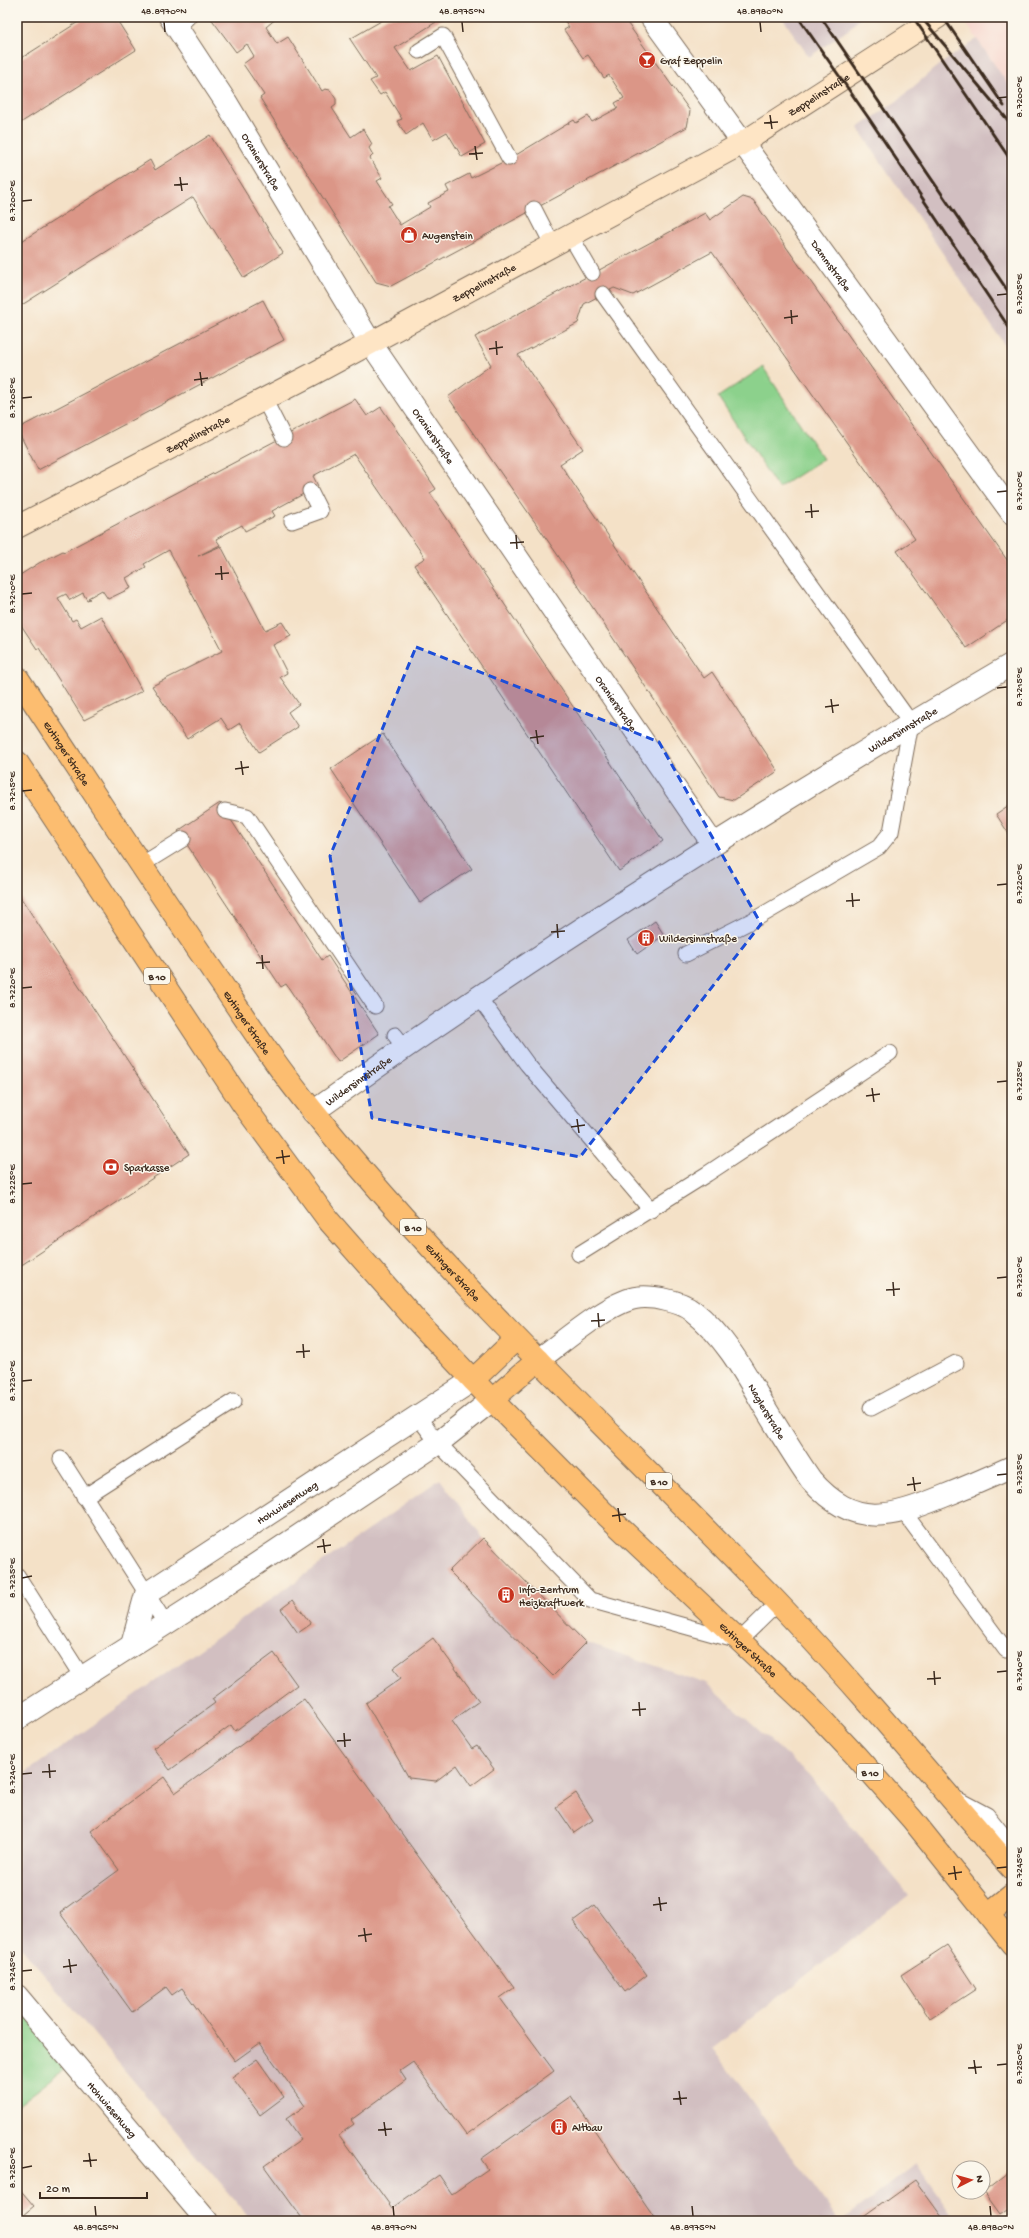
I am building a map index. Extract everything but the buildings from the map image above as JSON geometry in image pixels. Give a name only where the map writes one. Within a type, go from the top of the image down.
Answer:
[{"type":"main road","name":"Zeppelinstraße","points":[[17,527],[370,342],[741,144],[938,17]]},
{"type":"main road","name":"Eutinger Straße","points":[[17,676],[141,865],[281,1070],[313,1112],[411,1225],[516,1339],[778,1604],[901,1738],[1012,1869]]},
{"type":"main road","name":"Eutinger Straße","points":[[17,762],[233,1090],[302,1187],[361,1258],[492,1400],[602,1511],[810,1708],[857,1757],[912,1819],[1012,1944]]},
{"type":"main road","points":[[473,1380],[516,1339]]},
{"type":"main road","points":[[492,1400],[538,1360]]},
{"type":"main road","points":[[988,1914],[1012,1895]]},
{"type":"street","name":"Dammstraße","points":[[651,17],[741,144],[1012,513]]},
{"type":"street","name":"Oranierstraße","points":[[178,20],[370,342],[713,844]]},
{"type":"street","name":"Wildersinnstraße","points":[[313,1112],[399,1041],[479,998],[713,844],[1012,664]]},
{"type":"street","name":"Naglerstraße","points":[[538,1360],[608,1310],[634,1298],[656,1298],[692,1310],[720,1337],[742,1369],[794,1455],[821,1491],[835,1502],[860,1513],[889,1515],[916,1508],[1012,1467]]},
{"type":"street","name":"Hohwiesenweg","points":[[146,1594],[473,1380]]},
{"type":"street","points":[[17,1719],[166,1624],[438,1442],[492,1400]]},
{"type":"street","points":[[132,1645],[146,1594]]},
{"type":"street","name":"Hohwiesenweg","points":[[17,1996],[207,2221]]},
{"type":"lane","points":[[419,51],[443,36],[509,158]]},
{"type":"lane","points":[[534,209],[592,273]]},
{"type":"lane","points":[[603,294],[911,724],[891,832],[879,847],[757,918],[686,954]]},
{"type":"lane","points":[[264,398],[284,438]]},
{"type":"lane","points":[[292,521],[320,511],[310,491]]},
{"type":"lane","points":[[225,811],[247,816],[375,1006]]},
{"type":"lane","points":[[141,865],[183,838]]},
{"type":"lane","points":[[479,998],[527,1064],[651,1210]]},
{"type":"lane","points":[[579,1254],[651,1210],[890,1053]]},
{"type":"lane","points":[[871,1408],[956,1363]]},
{"type":"lane","points":[[84,1497],[234,1401]]},
{"type":"lane","points":[[418,1417],[438,1442],[590,1600],[739,1641],[778,1604]]},
{"type":"lane","points":[[61,1459],[166,1624]]},
{"type":"lane","points":[[903,1511],[1006,1650]]},
{"type":"lane","points":[[17,1575],[82,1677]]},
{"type":"lane","points":[[950,1796],[987,1815],[1012,1846]]},
{"type":"highlighted area","points":[[416,647],[659,742],[761,924],[580,1157],[372,1118],[330,856]]},
{"type":"shaded area","points":[[782,17],[861,17],[848,30],[809,57]]},
{"type":"shaded area","points":[[962,17],[1012,17],[1012,90],[977,39]]},
{"type":"shaded area","points":[[977,39],[1012,90],[1012,356],[858,128],[897,101],[935,68]]},
{"type":"shaded area","points":[[440,1479],[483,1538],[586,1642],[706,1683],[809,1775],[909,1895],[713,2048],[839,2221],[252,2221],[17,1943],[17,1779]]},
{"type":"shaded area","points":[[916,2163],[957,2221],[842,2221]]},
{"type":"green space","points":[[763,367],[823,459],[778,488],[718,397]]},
{"type":"green space","points":[[17,1997],[71,2064],[17,2106]]},
{"type":"railway","points":[[798,17],[870,120],[1012,332]]},
{"type":"railway","points":[[821,17],[1012,297]]},
{"type":"railway","points":[[913,17],[1012,162]]},
{"type":"railway","points":[[921,17],[1012,125]]},
{"type":"railway","points":[[943,17],[1004,106]]},
{"type":"place","name":"Graf Zeppelin","points":[[647,60]]},
{"type":"place","name":"Augenstein","points":[[409,235]]},
{"type":"place","name":"Wildersinnstraße","points":[[646,938]]},
{"type":"place","name":"Sparkasse","points":[[111,1167]]},
{"type":"place","name":"Info-Zentrum Heizkraftwerk","points":[[506,1595]]},
{"type":"place","name":"Altbau","points":[[559,2127]]}]
